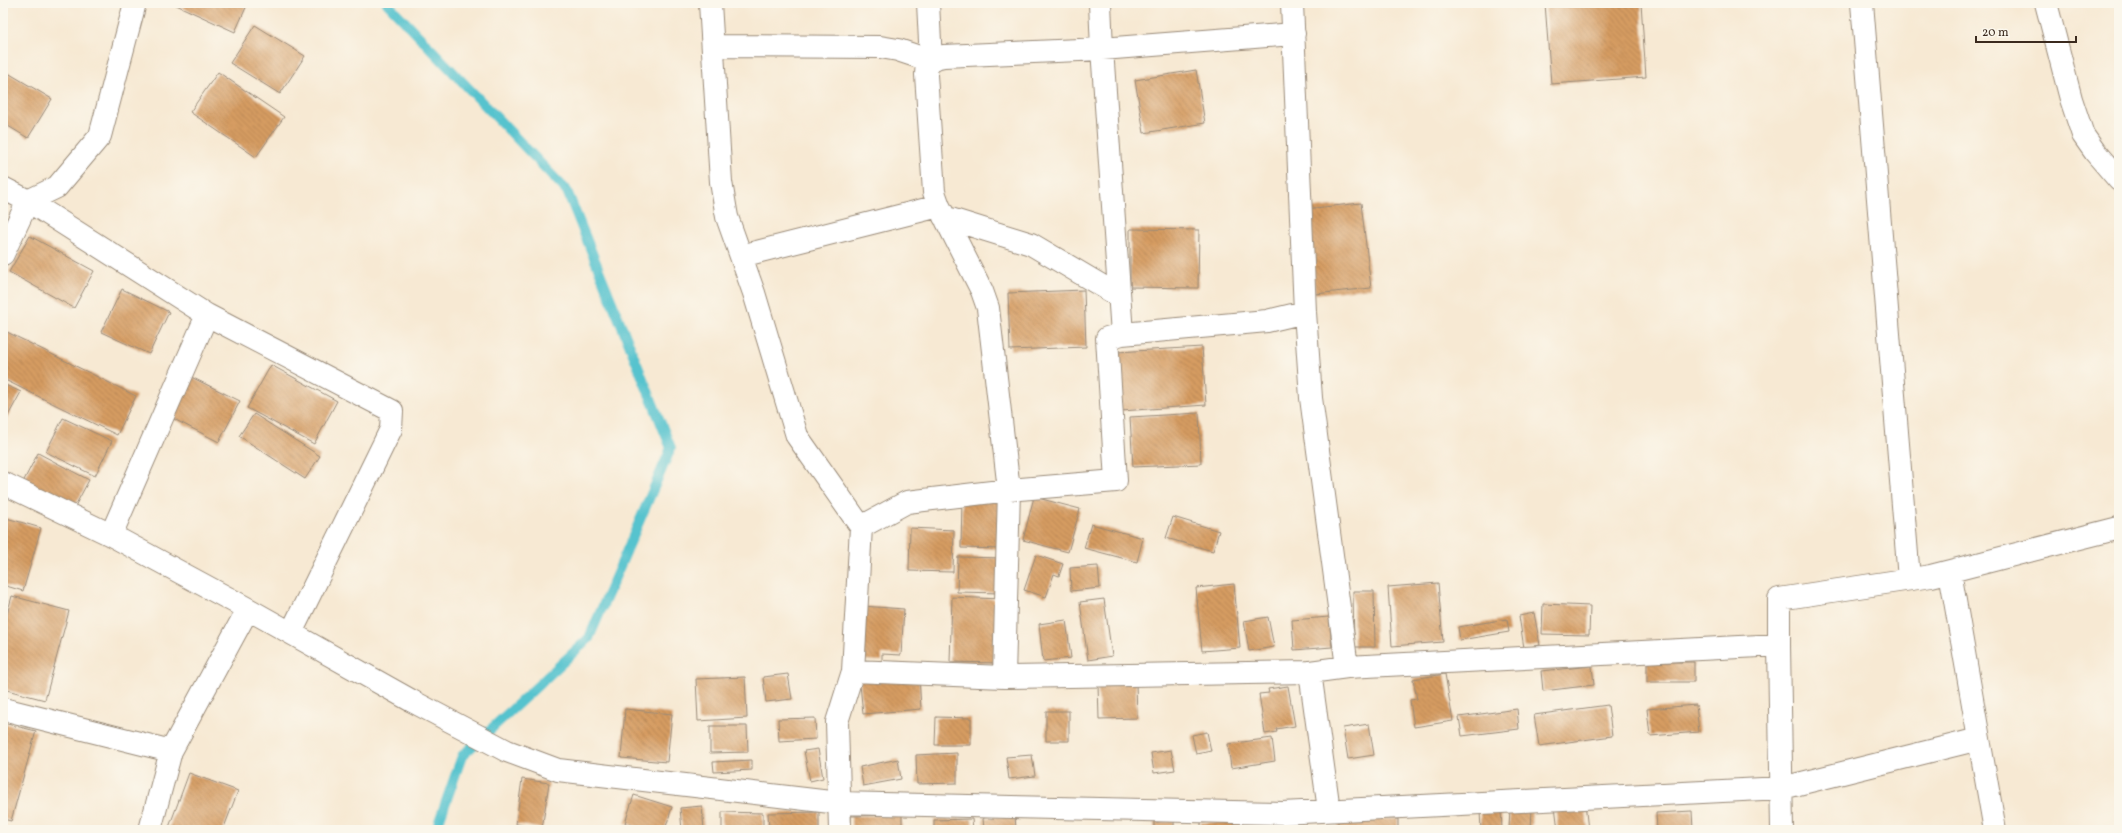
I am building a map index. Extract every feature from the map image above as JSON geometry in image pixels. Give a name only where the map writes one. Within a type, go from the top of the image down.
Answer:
[{"type":"street","points":[[3,254],[28,201],[57,187],[100,136],[135,3]]},
{"type":"street","points":[[710,3],[724,202],[797,436],[861,527],[853,671],[837,722],[840,830]]},
{"type":"street","points":[[928,3],[931,61],[926,70],[926,75],[933,182],[941,212],[986,300],[1009,490],[1004,677]]},
{"type":"street","points":[[1100,3],[1122,334]]},
{"type":"street","points":[[1292,3],[1305,312],[1311,398],[1347,666]]},
{"type":"street","points":[[1862,3],[1910,578]]},
{"type":"street","points":[[2046,3],[2071,99],[2083,135],[2094,152],[2119,180]]},
{"type":"street","points":[[713,46],[880,47],[898,50],[931,61],[944,56],[1102,49],[1294,34]]},
{"type":"street","points":[[3,188],[28,201],[207,315],[392,411],[391,429],[291,633]]},
{"type":"street","points":[[741,256],[941,212],[1031,244],[1119,296]]},
{"type":"street","points":[[861,527],[907,502],[1009,490],[1116,481],[1107,338],[1122,334],[1267,321],[1305,312]]},
{"type":"street","points":[[111,535],[207,315]]},
{"type":"street","points":[[3,483],[111,535],[248,609],[412,701],[507,751],[558,770],[839,803],[1283,821],[1329,810],[1782,788],[1979,738]]},
{"type":"street","points":[[1782,830],[1778,644],[1779,599],[1950,572],[2119,528]]},
{"type":"street","points":[[1950,572],[1996,830]]},
{"type":"street","points":[[150,830],[171,751],[248,609]]},
{"type":"street","points":[[853,671],[1004,677],[1310,672],[1347,666],[1778,644]]},
{"type":"street","points":[[1310,672],[1329,810]]},
{"type":"street","points":[[3,709],[171,751]]},
{"type":"building","points":[[172,3],[248,3],[235,32]]},
{"type":"building","points":[[1545,3],[1641,3],[1646,77],[1551,84]]},
{"type":"building","points":[[255,25],[305,56],[280,94],[230,63]]},
{"type":"building","points":[[3,70],[52,99],[28,138],[3,123]]},
{"type":"building","points":[[1196,70],[1205,123],[1144,133],[1135,80]]},
{"type":"building","points":[[218,72],[284,117],[256,157],[190,112]]},
{"type":"building","points":[[1361,203],[1371,288],[1315,294],[1305,209]]},
{"type":"building","points":[[1130,229],[1199,230],[1198,288],[1130,287]]},
{"type":"building","points":[[30,236],[94,271],[74,308],[9,272]]},
{"type":"building","points":[[122,289],[169,312],[149,354],[101,332]]},
{"type":"building","points":[[1084,290],[1086,347],[1010,350],[1008,293]]},
{"type":"building","points":[[3,330],[136,396],[117,435],[3,379]]},
{"type":"building","points":[[1202,347],[1206,405],[1121,411],[1117,352]]},
{"type":"building","points":[[271,365],[337,401],[314,444],[247,408]]},
{"type":"building","points":[[181,372],[240,401],[219,442],[160,412]]},
{"type":"building","points":[[3,384],[21,392],[3,425]]},
{"type":"building","points":[[1199,413],[1201,464],[1133,467],[1130,417]]},
{"type":"building","points":[[254,414],[320,456],[305,479],[239,436]]},
{"type":"building","points":[[63,418],[112,441],[95,476],[46,452]]},
{"type":"building","points":[[38,453],[89,480],[73,510],[22,484]]},
{"type":"building","points":[[1034,497],[1080,509],[1068,552],[1023,540]]},
{"type":"building","points":[[962,499],[1005,501],[1004,549],[961,548]]},
{"type":"building","points":[[3,517],[41,528],[23,591],[3,585]]},
{"type":"building","points":[[1173,517],[1219,531],[1213,551],[1166,538]]},
{"type":"building","points":[[1091,524],[1143,538],[1137,562],[1084,548]]},
{"type":"building","points":[[910,528],[954,530],[953,572],[909,571]]},
{"type":"building","points":[[1036,555],[1063,564],[1059,576],[1054,574],[1046,597],[1024,590]]},
{"type":"building","points":[[958,557],[1003,558],[1002,593],[957,592]]},
{"type":"building","points":[[1098,566],[1100,588],[1071,591],[1070,568]]},
{"type":"building","points":[[1438,583],[1443,642],[1392,646],[1388,587]]},
{"type":"building","points":[[1234,584],[1240,648],[1202,651],[1196,588]]},
{"type":"building","points":[[1353,591],[1374,591],[1375,647],[1354,647]]},
{"type":"building","points":[[12,596],[69,611],[45,700],[3,689],[3,629]]},
{"type":"building","points":[[952,597],[1001,599],[999,663],[950,662]]},
{"type":"building","points":[[1104,599],[1112,656],[1088,660],[1080,602]]},
{"type":"building","points":[[1543,604],[1590,606],[1589,635],[1542,634]]},
{"type":"building","points":[[862,606],[904,609],[901,655],[882,654],[882,661],[859,660]]},
{"type":"building","points":[[1534,613],[1540,645],[1524,648],[1519,616]]},
{"type":"building","points":[[1268,617],[1274,647],[1249,651],[1244,621]]},
{"type":"building","points":[[1329,617],[1332,647],[1294,650],[1292,620]]},
{"type":"building","points":[[1507,619],[1509,632],[1460,640],[1458,627]]},
{"type":"building","points":[[1066,620],[1071,658],[1043,661],[1039,624]]},
{"type":"building","points":[[1647,662],[1694,662],[1694,682],[1647,682]]},
{"type":"building","points":[[1592,666],[1594,685],[1543,691],[1541,671]]},
{"type":"building","points":[[788,674],[792,699],[766,702],[763,677]]},
{"type":"building","points":[[1445,674],[1453,721],[1414,727],[1410,700],[1417,699],[1413,679]]},
{"type":"building","points":[[859,675],[919,676],[921,709],[863,714]]},
{"type":"building","points":[[745,677],[747,718],[698,721],[696,679]]},
{"type":"building","points":[[1136,682],[1137,718],[1099,719],[1098,684]]},
{"type":"building","points":[[1288,686],[1295,726],[1276,729],[1277,732],[1265,734],[1259,694],[1269,693],[1268,689]]},
{"type":"building","points":[[1608,705],[1612,736],[1539,746],[1534,715]]},
{"type":"building","points":[[1696,705],[1699,732],[1650,736],[1647,709]]},
{"type":"building","points":[[625,709],[672,714],[667,762],[621,758]]},
{"type":"building","points":[[1517,709],[1519,729],[1462,736],[1459,717]]},
{"type":"building","points":[[1046,711],[1069,711],[1069,741],[1046,741]]},
{"type":"building","points":[[936,717],[971,718],[971,745],[935,745]]},
{"type":"building","points":[[815,718],[816,739],[779,741],[778,719]]},
{"type":"building","points":[[3,723],[36,731],[11,821],[3,819]]},
{"type":"building","points":[[1369,724],[1374,755],[1348,759],[1343,728]]},
{"type":"building","points":[[710,726],[747,726],[748,752],[710,753]]},
{"type":"building","points":[[1207,732],[1211,751],[1196,754],[1192,735]]},
{"type":"building","points":[[1272,738],[1275,761],[1231,768],[1228,744]]},
{"type":"building","points":[[818,749],[823,778],[810,781],[804,751]]},
{"type":"building","points":[[1171,750],[1175,770],[1154,773],[1151,753]]},
{"type":"building","points":[[957,753],[957,783],[917,784],[916,755]]},
{"type":"building","points":[[1032,755],[1035,776],[1009,779],[1006,757]]},
{"type":"building","points":[[898,759],[901,779],[863,786],[860,767]]},
{"type":"building","points":[[752,760],[752,770],[714,772],[713,762]]},
{"type":"building","points":[[189,773],[238,791],[223,830],[168,830]]},
{"type":"building","points":[[522,779],[549,783],[542,829],[516,824]]},
{"type":"building","points":[[634,795],[672,807],[665,830],[647,830],[625,823]]},
{"type":"building","points":[[1585,803],[1588,830],[1558,830],[1555,806]]},
{"type":"building","points":[[702,806],[704,830],[682,830],[680,808]]},
{"type":"building","points":[[1510,806],[1532,807],[1531,830],[1509,830]]},
{"type":"building","points":[[1501,810],[1502,830],[1481,830],[1480,811]]},
{"type":"building","points":[[1692,811],[1693,830],[1657,830],[1656,813]]},
{"type":"building","points":[[722,812],[763,813],[763,830],[722,830]]},
{"type":"building","points":[[819,812],[819,830],[769,830],[768,813]]},
{"type":"building","points":[[902,815],[902,830],[851,830],[851,816]]},
{"type":"building","points":[[1015,815],[1016,830],[984,830],[983,818]]},
{"type":"building","points":[[1338,817],[1398,819],[1398,830],[1338,830]]},
{"type":"building","points":[[972,819],[973,830],[934,830],[934,820]]},
{"type":"building","points":[[1242,820],[1243,830],[1201,830],[1201,823]]},
{"type":"building","points":[[1174,821],[1174,830],[1154,830],[1154,822]]},
{"type":"waterway","points":[[387,3],[567,191],[671,448],[589,638],[462,756],[436,830]]}]
